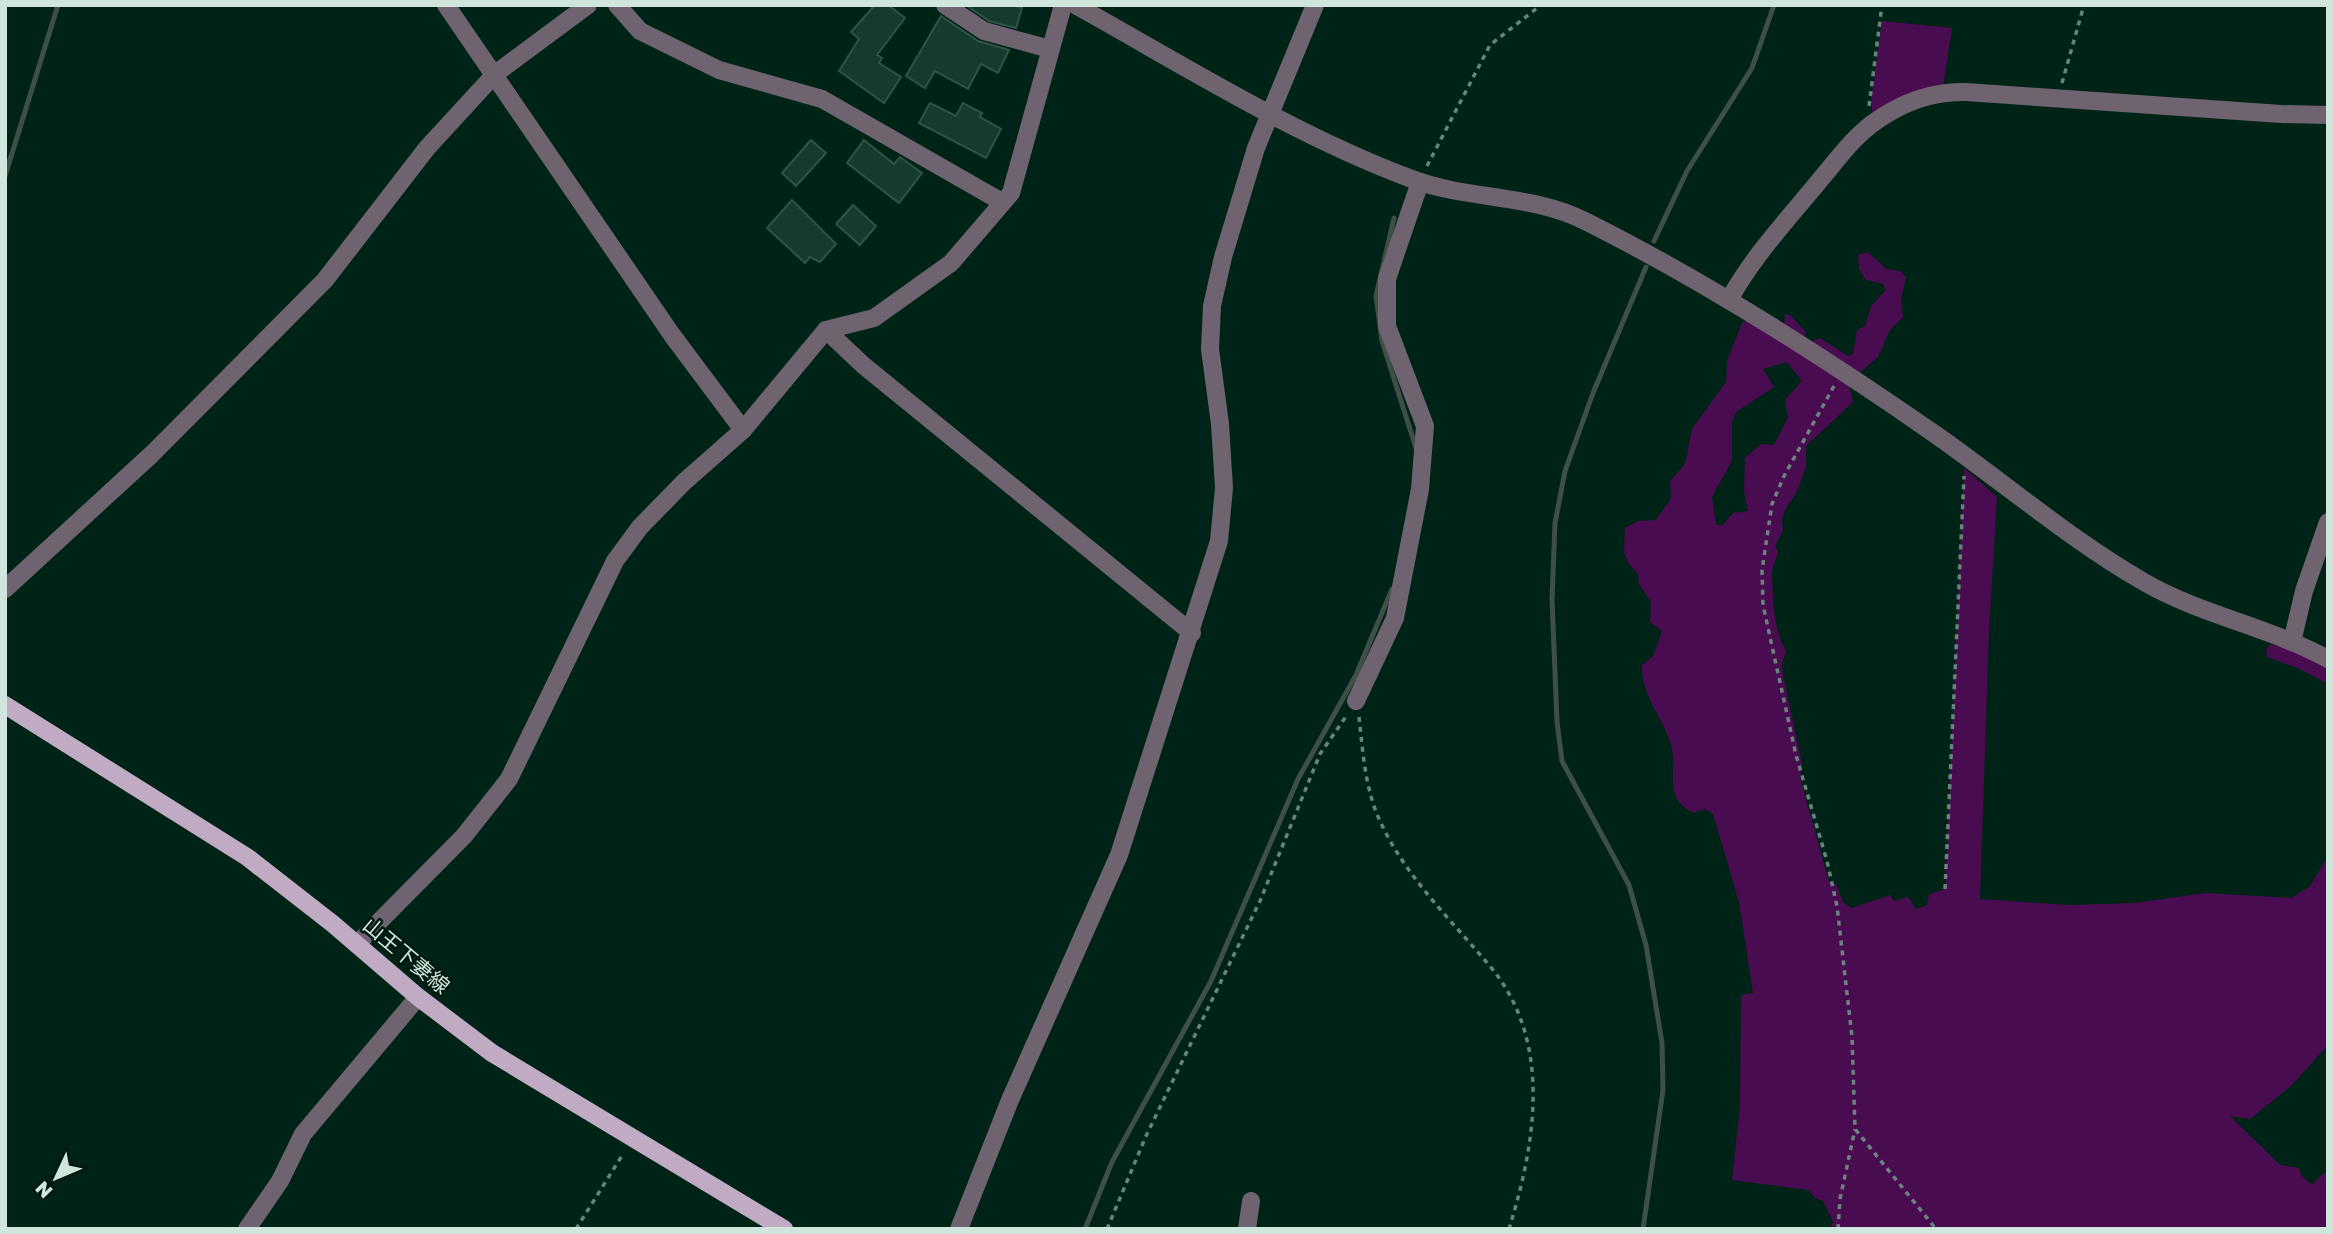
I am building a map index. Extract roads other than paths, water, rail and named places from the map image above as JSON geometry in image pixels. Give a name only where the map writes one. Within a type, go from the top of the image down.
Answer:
[{"type":"main road","name":"山王下妻線","points":[[5,705],[238,851],[357,944],[418,997],[492,1053],[785,1229]]},
{"type":"street","points":[[446,5],[672,335],[743,430]]},
{"type":"street","points":[[5,589],[152,454],[326,280],[427,148],[495,74],[588,5]]},
{"type":"street","points":[[617,5],[640,31],[719,70],[822,99],[1002,202]]},
{"type":"street","points":[[945,5],[984,31],[1050,49]]},
{"type":"street","points":[[357,944],[464,836],[509,779],[615,561],[640,527],[684,482],[743,430],[826,330],[874,318],[951,263],[1011,193],[1063,5]]},
{"type":"street","points":[[1075,5],[1271,114],[1366,162],[1420,182],[1550,208],[1579,218],[1642,250],[1729,300],[1842,372],[1965,456],[2090,547],[2145,582],[2187,602],[2292,642],[2328,659]]},
{"type":"street","points":[[959,1229],[1020,1077],[1119,855],[1192,633],[1219,541],[1224,488],[1220,424],[1210,349],[1212,306],[1223,257],[1256,148],[1315,5]]},
{"type":"street","points":[[1729,300],[1749,265],[1869,125],[1900,106],[1943,92],[2281,114],[2328,114]]},
{"type":"street","points":[[1356,701],[1395,618],[1420,489],[1425,426],[1387,327],[1387,279],[1420,182]]},
{"type":"street","points":[[826,330],[894,390],[1192,633]]},
{"type":"street","points":[[2292,642],[2304,591],[2328,522]]},
{"type":"street","points":[[247,1229],[280,1181],[303,1134],[418,997]]},
{"type":"street","points":[[1247,1229],[1251,1201]]},
{"type":"waterway","points":[[5,176],[58,5]]},
{"type":"waterway","points":[[1654,241],[1687,171],[1752,68],[1774,5]]},
{"type":"waterway","points":[[1394,218],[1376,296],[1382,341],[1416,448]]},
{"type":"waterway","points":[[1643,1229],[1663,1090],[1662,1043],[1646,945],[1629,885],[1562,761],[1557,722],[1552,599],[1555,523],[1565,471],[1593,393],[1646,267]]},
{"type":"waterway","points":[[1085,1229],[1112,1162],[1211,981],[1298,779],[1356,675],[1392,589]]}]
